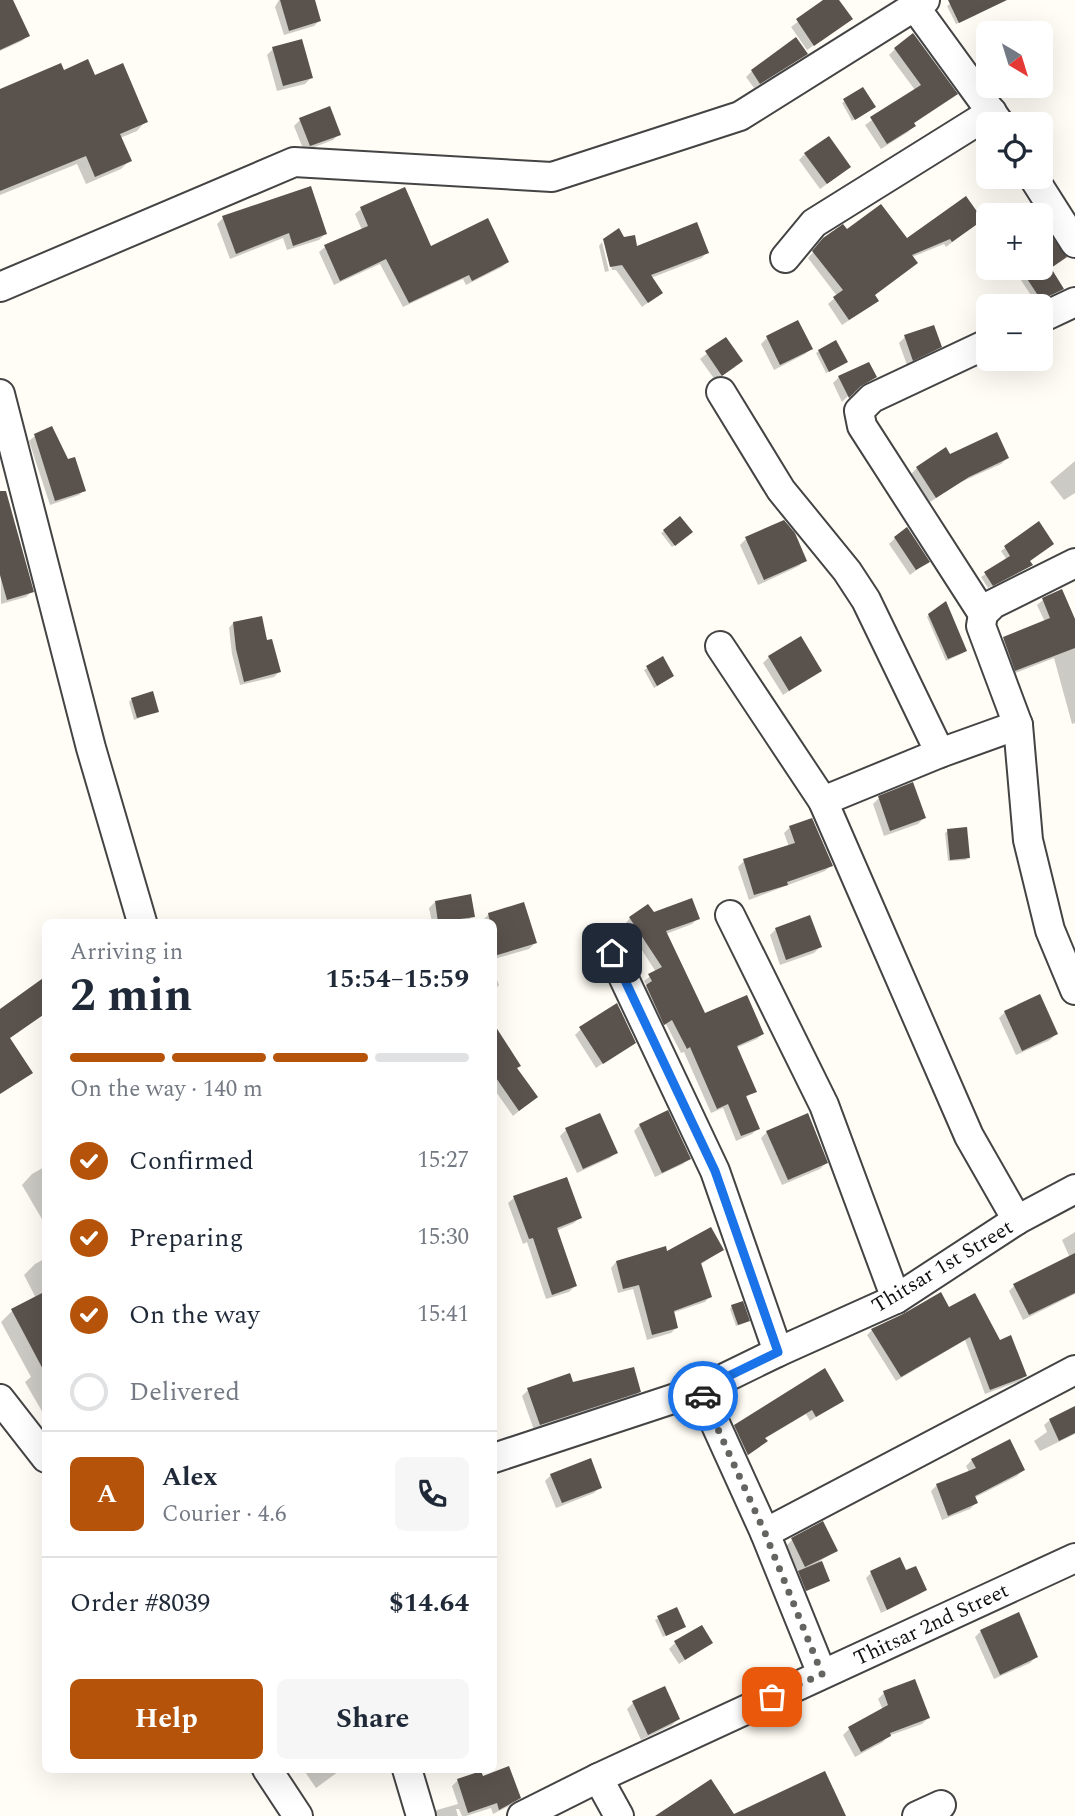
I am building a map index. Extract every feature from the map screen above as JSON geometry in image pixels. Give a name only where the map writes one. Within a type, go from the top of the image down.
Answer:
[{"type":"street","points":[[0,287],[294,162],[552,177],[740,116],[920,4],[992,112]]},
{"type":"street","points":[[785,258],[814,223],[976,130]]},
{"type":"street","points":[[1041,189],[1075,243]]},
{"type":"street","points":[[1053,312],[1075,302]]},
{"type":"street","points":[[976,349],[872,398],[859,411],[862,426],[983,614]]},
{"type":"street","points":[[720,392],[781,491],[847,571],[866,600],[940,753]]},
{"type":"street","points":[[0,394],[91,748],[141,919]]},
{"type":"street","points":[[1075,563],[993,604],[983,614],[981,626],[1018,725],[1028,840],[1049,930],[1075,990]]},
{"type":"street","points":[[720,646],[823,801],[969,1136],[1017,1220]]},
{"type":"street","points":[[823,801],[940,753],[1018,725]]},
{"type":"street","points":[[730,915],[824,1105],[896,1299]]},
{"type":"street","points":[[612,953],[715,1171],[778,1352]]},
{"type":"street","name":"Thitsar 1st Street","points":[[497,1457],[700,1390],[896,1299],[1017,1220],[1075,1189]]},
{"type":"street","points":[[765,1533],[1075,1370]]},
{"type":"street","points":[[700,1390],[765,1533],[822,1674]]},
{"type":"street","points":[[0,1399],[42,1453]]},
{"type":"street","name":"Thitsar 2nd Street","points":[[522,1816],[598,1777],[1075,1558]]},
{"type":"street","points":[[270,1773],[298,1816]]},
{"type":"street","points":[[408,1773],[421,1816]]},
{"type":"street","points":[[598,1777],[619,1816]]},
{"type":"building","points":[[0,0],[13,0],[30,36],[0,50]]},
{"type":"building","points":[[280,0],[315,0],[321,21],[289,31]]},
{"type":"building","points":[[823,0],[839,0],[853,19],[814,46],[796,19]]},
{"type":"building","points":[[948,0],[1007,0],[959,23]]},
{"type":"building","points":[[913,33],[958,94],[887,144],[870,117],[921,85],[894,48]]},
{"type":"building","points":[[796,37],[808,54],[760,84],[751,70]]},
{"type":"building","points":[[302,39],[313,78],[283,86],[272,47]]},
{"type":"building","points":[[88,59],[95,75],[123,63],[148,122],[120,134],[132,161],[95,177],[86,156],[0,191],[0,89],[61,63],[64,70]]},
{"type":"building","points":[[863,87],[876,107],[855,120],[843,99]]},
{"type":"building","points":[[330,106],[341,135],[310,146],[299,118]]},
{"type":"building","points":[[829,136],[851,167],[827,184],[804,153]]},
{"type":"building","points":[[311,186],[327,234],[293,246],[289,233],[236,254],[222,216]]},
{"type":"building","points":[[405,187],[431,246],[488,218],[509,262],[472,281],[469,275],[409,303],[386,259],[340,281],[324,245],[368,226],[360,207]]},
{"type":"building","points":[[966,196],[976,210],[976,225],[952,242],[950,239],[912,255],[918,263],[875,295],[879,301],[849,320],[833,297],[843,290],[812,251],[823,238],[843,224],[847,229],[881,204],[907,238]]},
{"type":"building","points":[[697,222],[709,253],[651,275],[663,293],[648,303],[622,265],[610,267],[603,239],[619,228],[624,237],[635,235],[637,246]]},
{"type":"building","points":[[1053,238],[1067,257],[1053,267]]},
{"type":"building","points":[[1053,271],[1064,289],[1053,294],[1037,294],[1028,280],[1053,280]]},
{"type":"building","points":[[798,320],[813,349],[780,365],[766,336]]},
{"type":"building","points":[[934,325],[942,347],[913,361],[904,335]]},
{"type":"building","points":[[726,337],[743,361],[722,376],[705,351]]},
{"type":"building","points":[[836,340],[848,362],[829,372],[818,350]]},
{"type":"building","points":[[869,362],[877,377],[861,386],[849,398],[838,376]]},
{"type":"building","points":[[52,426],[68,459],[75,457],[86,491],[55,501],[34,434]]},
{"type":"building","points":[[997,432],[1009,458],[969,477],[936,498],[916,467],[946,447],[950,454]]},
{"type":"building","points":[[0,491],[6,491],[34,592],[7,600],[0,575]]},
{"type":"building","points":[[680,516],[693,532],[675,546],[663,530]]},
{"type":"building","points":[[784,520],[795,533],[807,561],[764,580],[745,537]]},
{"type":"building","points":[[1039,521],[1054,544],[1030,561],[1033,565],[993,586],[984,572],[1010,556],[1004,546]]},
{"type":"building","points":[[907,527],[930,562],[916,570],[894,537]]},
{"type":"building","points":[[1062,589],[1075,619],[1075,648],[1015,671],[1003,637],[1050,618],[1042,598]]},
{"type":"building","points":[[946,601],[967,651],[948,659],[928,614]]},
{"type":"building","points":[[262,616],[267,640],[272,639],[281,672],[244,682],[233,622]]},
{"type":"building","points":[[801,636],[822,671],[789,691],[768,656]]},
{"type":"building","points":[[663,656],[674,676],[657,686],[646,666]]},
{"type":"building","points":[[153,691],[159,712],[137,718],[131,698]]},
{"type":"building","points":[[913,782],[926,818],[890,831],[878,796]]},
{"type":"building","points":[[812,818],[833,866],[787,882],[788,885],[754,895],[743,859],[795,843],[789,826]]},
{"type":"building","points":[[967,827],[970,858],[950,860],[947,829]]},
{"type":"building","points":[[471,894],[475,917],[438,919],[435,901]]},
{"type":"building","points":[[692,898],[700,919],[666,931],[705,1013],[747,995],[764,1034],[737,1046],[757,1092],[746,1096],[760,1129],[741,1136],[728,1104],[717,1109],[690,1047],[687,1049],[672,1020],[664,1025],[646,985],[652,981],[648,974],[662,967],[629,917],[648,904],[654,912]]},
{"type":"building","points":[[524,902],[537,943],[497,955],[497,919],[489,919],[488,913]]},
{"type":"building","points":[[810,915],[822,947],[786,960],[775,928]]},
{"type":"building","points":[[42,979],[42,1016],[10,1038],[33,1073],[0,1094],[0,1009]]},
{"type":"building","points":[[1040,994],[1058,1034],[1022,1051],[1004,1011]]},
{"type":"building","points":[[617,1003],[636,1043],[603,1064],[579,1027]]},
{"type":"building","points":[[497,1029],[521,1066],[517,1068],[538,1097],[519,1111],[497,1079]]},
{"type":"building","points":[[668,1110],[691,1159],[662,1173],[639,1124]]},
{"type":"building","points":[[600,1113],[618,1153],[583,1169],[565,1128]]},
{"type":"building","points":[[808,1113],[828,1163],[788,1180],[766,1131]]},
{"type":"building","points":[[567,1177],[582,1218],[557,1228],[577,1286],[552,1295],[533,1238],[529,1239],[513,1196]]},
{"type":"building","points":[[711,1227],[724,1250],[701,1263],[712,1297],[674,1311],[678,1328],[652,1335],[639,1285],[623,1289],[616,1261],[666,1246],[667,1251]]},
{"type":"building","points":[[1075,1253],[1075,1293],[1029,1315],[1013,1284]]},
{"type":"building","points":[[941,1292],[949,1307],[975,1293],[1000,1340],[1011,1335],[1027,1376],[990,1390],[970,1337],[901,1377],[871,1329]]},
{"type":"building","points":[[42,1293],[42,1367],[11,1309]]},
{"type":"building","points":[[743,1301],[750,1321],[738,1325],[731,1305]]},
{"type":"building","points":[[634,1367],[641,1392],[540,1425],[527,1388],[570,1373],[573,1382]]},
{"type":"building","points":[[825,1368],[844,1401],[816,1417],[812,1410],[765,1438],[768,1441],[748,1455],[734,1425]]},
{"type":"building","points":[[1075,1406],[1075,1433],[1059,1441],[1049,1419]]},
{"type":"building","points":[[1010,1439],[1025,1470],[975,1496],[978,1503],[948,1516],[936,1484],[976,1468],[971,1459]]},
{"type":"building","points":[[591,1458],[602,1488],[562,1503],[550,1474]]},
{"type":"building","points":[[823,1521],[838,1551],[805,1567],[791,1538]]},
{"type":"building","points":[[900,1557],[906,1570],[916,1566],[927,1590],[887,1610],[870,1571]]},
{"type":"building","points":[[822,1561],[830,1581],[806,1591],[798,1571]]},
{"type":"building","points":[[677,1607],[686,1627],[666,1636],[657,1616]]},
{"type":"building","points":[[1019,1612],[1038,1657],[1000,1675],[980,1630]]},
{"type":"building","points":[[702,1625],[713,1643],[685,1660],[674,1641]]},
{"type":"building","points":[[915,1679],[930,1718],[890,1733],[891,1736],[861,1752],[848,1727],[888,1705],[883,1691]]},
{"type":"building","points":[[665,1686],[680,1719],[648,1735],[632,1701]]},
{"type":"building","points":[[509,1766],[521,1798],[499,1810],[497,1803],[468,1813],[457,1779],[475,1773],[482,1773],[483,1776],[497,1773]]},
{"type":"building","points":[[825,1771],[846,1816],[655,1816],[711,1779],[734,1814]]},
{"type":"way so far","points":[[703,1396],[765,1533],[822,1674],[772,1697]]},
{"type":"route","points":[[612,953],[715,1171],[778,1352],[700,1390],[703,1396]]}]
